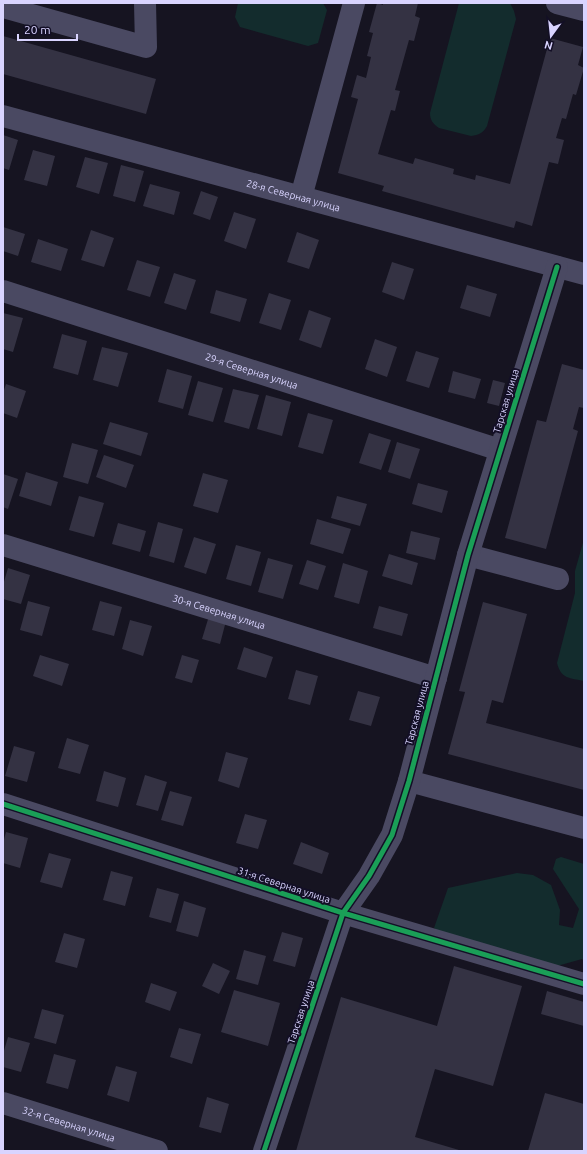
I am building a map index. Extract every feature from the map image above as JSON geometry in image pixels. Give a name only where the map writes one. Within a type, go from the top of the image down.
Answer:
[{"type":"street","points":[[3,7],[146,47],[145,3]]},
{"type":"street","points":[[301,197],[354,3]]},
{"type":"street","points":[[557,3],[584,10]]},
{"type":"street","name":"28-я Северная улица","points":[[3,116],[557,267],[584,272]]},
{"type":"street","name":"Тарская улица","points":[[264,1151],[343,913],[369,876],[392,835],[409,781],[468,555],[557,267]]},
{"type":"street","name":"29-я Северная улица","points":[[3,291],[500,450]]},
{"type":"street","name":"30-я Северная улица","points":[[3,545],[436,678]]},
{"type":"street","points":[[468,555],[558,579]]},
{"type":"street","points":[[409,781],[584,828]]},
{"type":"street","name":"31-я Северная улица","points":[[3,804],[343,913],[584,984]]},
{"type":"street","name":"32-я Северная улица","points":[[3,1103],[157,1151]]},
{"type":"green space","points":[[238,3],[323,3],[327,10],[318,43],[308,46],[240,27],[235,17]]},
{"type":"green space","points":[[459,3],[510,3],[516,19],[487,126],[480,133],[471,136],[439,128],[432,122],[430,115]]},
{"type":"green space","points":[[584,539],[584,681],[564,675],[557,663],[575,593],[575,571]]},
{"type":"green space","points":[[561,857],[584,864],[584,961],[582,959],[557,966],[459,946],[434,928],[448,888],[517,873],[533,875],[551,885],[560,910],[559,925],[573,928],[579,909],[553,869],[556,859]]},
{"type":"building","points":[[377,3],[383,5],[383,3],[418,3],[415,16],[420,18],[414,41],[409,40],[395,90],[400,91],[395,111],[391,110],[378,154],[413,164],[415,158],[454,169],[453,174],[475,180],[476,175],[510,184],[550,38],[583,47],[578,65],[584,68],[576,95],[573,94],[566,119],[562,118],[556,138],[564,140],[558,164],[549,162],[532,226],[516,221],[514,228],[510,227],[382,191],[384,186],[338,173],[358,99],[351,97],[357,75],[366,78],[371,57],[367,56],[373,33],[369,32]]},
{"type":"building","points":[[3,36],[156,79],[146,114],[3,74]]},
{"type":"building","points":[[3,135],[18,140],[9,170],[3,168]]},
{"type":"building","points":[[33,150],[55,156],[47,186],[24,180]]},
{"type":"building","points":[[85,157],[108,163],[99,194],[76,187]]},
{"type":"building","points":[[121,165],[144,171],[135,202],[113,196]]},
{"type":"building","points":[[150,184],[180,192],[174,215],[143,206]]},
{"type":"building","points":[[201,191],[218,197],[210,220],[193,214]]},
{"type":"building","points":[[234,212],[256,219],[246,249],[224,241]]},
{"type":"building","points":[[3,227],[25,234],[18,256],[3,251]]},
{"type":"building","points":[[91,230],[114,238],[104,267],[81,260]]},
{"type":"building","points":[[297,232],[319,240],[309,269],[287,262]]},
{"type":"building","points":[[38,239],[68,249],[61,271],[31,262]]},
{"type":"building","points":[[137,260],[160,267],[150,297],[127,290]]},
{"type":"building","points":[[392,262],[414,269],[404,300],[382,292]]},
{"type":"building","points":[[174,273],[196,280],[186,310],[164,303]]},
{"type":"building","points":[[467,285],[497,294],[490,317],[460,308]]},
{"type":"building","points":[[216,290],[247,299],[240,322],[210,313]]},
{"type":"building","points":[[269,293],[291,300],[281,330],[259,323]]},
{"type":"building","points":[[309,310],[331,318],[321,348],[299,340]]},
{"type":"building","points":[[3,313],[23,318],[13,352],[3,349]]},
{"type":"building","points":[[62,334],[87,341],[78,375],[53,368]]},
{"type":"building","points":[[375,339],[397,347],[387,377],[365,369]]},
{"type":"building","points":[[102,347],[128,353],[118,387],[93,380]]},
{"type":"building","points":[[416,351],[439,358],[429,388],[406,381]]},
{"type":"building","points":[[562,364],[584,370],[584,408],[579,407],[573,429],[578,431],[546,549],[505,538],[537,420],[546,422]]},
{"type":"building","points":[[167,369],[192,376],[183,409],[158,402]]},
{"type":"building","points":[[453,371],[481,379],[475,399],[448,392]]},
{"type":"building","points":[[493,380],[505,383],[499,406],[487,403]]},
{"type":"building","points":[[198,381],[223,388],[213,422],[188,415]]},
{"type":"building","points":[[6,384],[26,391],[17,418],[3,413],[3,393]]},
{"type":"building","points":[[233,389],[259,395],[249,429],[224,422]]},
{"type":"building","points":[[266,395],[291,402],[282,436],[257,429]]},
{"type":"building","points":[[308,413],[333,420],[323,454],[298,447]]},
{"type":"building","points":[[110,422],[148,433],[141,456],[103,444]]},
{"type":"building","points":[[369,433],[391,440],[381,470],[359,463]]},
{"type":"building","points":[[397,442],[420,449],[410,479],[388,472]]},
{"type":"building","points":[[72,443],[98,450],[88,484],[63,477]]},
{"type":"building","points":[[104,455],[134,465],[126,488],[96,477]]},
{"type":"building","points":[[26,472],[58,482],[51,506],[19,496]]},
{"type":"building","points":[[203,473],[228,480],[218,513],[193,506]]},
{"type":"building","points":[[3,474],[18,479],[8,509],[3,507]]},
{"type":"building","points":[[418,483],[448,491],[442,513],[412,504]]},
{"type":"building","points":[[79,496],[104,503],[94,537],[69,530]]},
{"type":"building","points":[[337,496],[367,504],[360,526],[331,518]]},
{"type":"building","points":[[317,519],[351,529],[343,554],[310,544]]},
{"type":"building","points":[[158,522],[183,529],[174,563],[149,556]]},
{"type":"building","points":[[118,523],[146,531],[140,552],[112,544]]},
{"type":"building","points":[[411,531],[440,538],[435,560],[406,553]]},
{"type":"building","points":[[194,537],[216,544],[206,574],[184,567]]},
{"type":"building","points":[[236,545],[261,552],[251,586],[226,579]]},
{"type":"building","points":[[389,554],[418,563],[412,585],[382,576]]},
{"type":"building","points":[[268,558],[293,565],[283,599],[258,592]]},
{"type":"building","points":[[307,560],[326,566],[318,590],[299,584]]},
{"type":"building","points":[[343,563],[368,571],[359,604],[334,597]]},
{"type":"building","points":[[8,568],[30,575],[21,604],[3,599],[3,585]]},
{"type":"building","points":[[28,601],[50,607],[42,636],[20,630]]},
{"type":"building","points":[[100,601],[122,607],[114,636],[92,630]]},
{"type":"building","points":[[483,602],[527,614],[503,703],[492,700],[486,723],[584,749],[584,790],[448,754],[465,692],[459,691]]},
{"type":"building","points":[[379,606],[408,614],[402,636],[373,628]]},
{"type":"building","points":[[209,616],[226,621],[220,644],[202,639]]},
{"type":"building","points":[[130,620],[152,626],[143,656],[122,649]]},
{"type":"building","points":[[244,647],[273,657],[266,678],[237,669]]},
{"type":"building","points":[[40,655],[69,664],[62,686],[33,676]]},
{"type":"building","points":[[182,655],[199,660],[192,683],[175,678]]},
{"type":"building","points":[[296,670],[318,676],[310,705],[288,699]]},
{"type":"building","points":[[358,691],[380,697],[371,726],[349,720]]},
{"type":"building","points":[[67,738],[89,745],[80,774],[58,768]]},
{"type":"building","points":[[14,746],[35,752],[27,782],[5,776]]},
{"type":"building","points":[[226,752],[248,758],[239,788],[218,781]]},
{"type":"building","points":[[104,771],[126,778],[118,807],[96,801]]},
{"type":"building","points":[[145,775],[167,782],[158,811],[136,805]]},
{"type":"building","points":[[170,791],[192,797],[183,826],[161,820]]},
{"type":"building","points":[[245,814],[267,820],[258,849],[236,843]]},
{"type":"building","points":[[6,832],[28,838],[20,868],[3,863],[3,843]]},
{"type":"building","points":[[301,842],[329,853],[322,874],[293,864]]},
{"type":"building","points":[[49,853],[71,859],[62,888],[40,882]]},
{"type":"building","points":[[111,871],[133,877],[125,906],[103,900]]},
{"type":"building","points":[[157,888],[179,894],[171,923],[149,917]]},
{"type":"building","points":[[184,901],[206,908],[198,937],[176,931]]},
{"type":"building","points":[[282,932],[303,938],[295,967],[273,961]]},
{"type":"building","points":[[64,933],[85,939],[77,968],[55,962]]},
{"type":"building","points":[[244,950],[266,956],[258,985],[236,979]]},
{"type":"building","points":[[213,963],[230,971],[219,994],[202,986]]},
{"type":"building","points":[[454,966],[522,986],[493,1086],[435,1069],[415,1137],[459,1151],[296,1151],[341,997],[437,1026]]},
{"type":"building","points":[[151,983],[177,992],[170,1011],[145,1002]]},
{"type":"building","points":[[234,990],[280,1003],[268,1046],[221,1032]]},
{"type":"building","points":[[547,991],[584,1002],[584,1026],[541,1014]]},
{"type":"building","points":[[42,1009],[64,1015],[56,1044],[34,1038]]},
{"type":"building","points":[[179,1028],[201,1034],[192,1064],[170,1057]]},
{"type":"building","points":[[8,1037],[30,1043],[21,1072],[3,1067],[3,1054]]},
{"type":"building","points":[[54,1054],[76,1060],[68,1089],[46,1083]]},
{"type":"building","points":[[116,1066],[137,1072],[129,1102],[107,1095]]},
{"type":"building","points":[[545,1093],[584,1104],[584,1151],[528,1151]]},
{"type":"building","points":[[207,1097],[229,1104],[221,1133],[199,1127]]},
{"type":"cycle path","points":[[264,1151],[343,913],[369,876],[392,835],[409,781],[468,555],[557,267]]},
{"type":"cycle path","points":[[3,804],[343,913],[584,984]]}]
